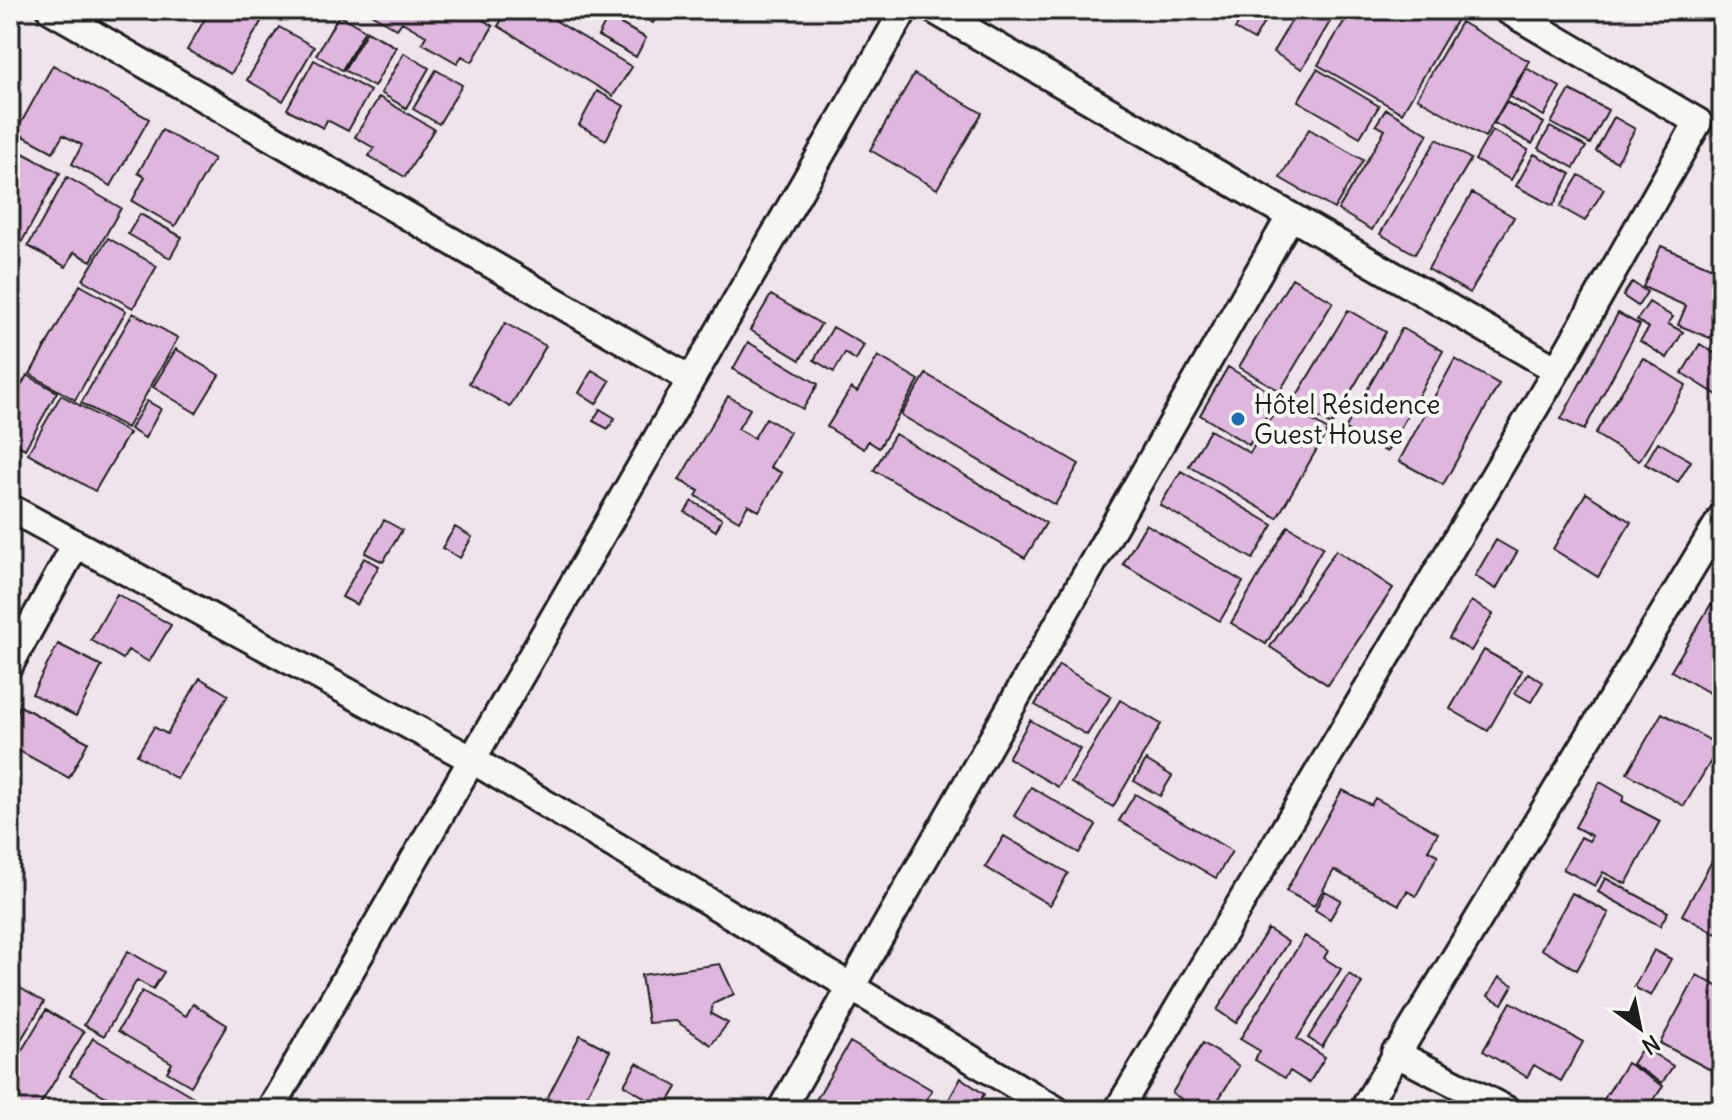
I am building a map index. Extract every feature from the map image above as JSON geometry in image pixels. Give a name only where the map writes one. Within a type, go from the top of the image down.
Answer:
[{"type":"street","points":[[51,10],[690,379]]},
{"type":"street","points":[[270,1110],[904,10]]},
{"type":"street","points":[[934,10],[1557,370]]},
{"type":"street","points":[[1118,1110],[1557,370],[1698,122],[1507,10]]},
{"type":"street","points":[[781,1110],[1290,217]]},
{"type":"street","points":[[10,508],[471,759],[1056,1110]]},
{"type":"street","points":[[1363,1110],[1722,517]]},
{"type":"street","points":[[10,664],[76,544]]},
{"type":"street","points":[[1395,1053],[1507,1110]]},
{"type":"building","points":[[210,10],[245,10],[262,20],[231,74],[187,50]]},
{"type":"building","points":[[364,10],[466,10],[493,26],[472,62],[462,56],[457,63],[422,43],[426,36],[402,22],[397,29]]},
{"type":"building","points":[[508,10],[538,10],[632,67],[613,96],[498,26]]},
{"type":"building","points":[[631,10],[661,10],[653,23]]},
{"type":"building","points":[[1247,10],[1271,10],[1254,40],[1235,29]]},
{"type":"building","points":[[1298,10],[1337,10],[1302,69],[1273,52]]},
{"type":"building","points":[[1351,10],[1438,10],[1456,21],[1402,113],[1318,65]]},
{"type":"building","points":[[339,15],[365,30],[342,70],[316,55]]},
{"type":"building","points":[[608,17],[646,38],[636,57],[598,36]]},
{"type":"building","points":[[1461,22],[1529,61],[1485,137],[1417,98]]},
{"type":"building","points":[[279,27],[314,47],[283,101],[247,80]]},
{"type":"building","points":[[367,31],[396,47],[374,87],[344,70]]},
{"type":"building","points":[[404,53],[429,68],[406,108],[381,93]]},
{"type":"building","points":[[314,60],[370,91],[348,131],[327,120],[323,128],[287,109]]},
{"type":"building","points":[[53,65],[149,119],[111,186],[72,164],[82,145],[63,135],[53,152],[16,132]]},
{"type":"building","points":[[1526,68],[1560,87],[1544,116],[1510,97]]},
{"type":"building","points":[[1317,69],[1379,106],[1360,137],[1298,101]]},
{"type":"building","points":[[436,70],[462,85],[439,124],[413,109]]},
{"type":"building","points":[[914,74],[982,113],[937,189],[870,150]]},
{"type":"building","points":[[1570,90],[1608,110],[1590,144],[1551,123]]},
{"type":"building","points":[[597,91],[624,106],[606,140],[579,125]]},
{"type":"building","points":[[379,97],[434,129],[405,177],[369,156],[374,148],[355,137]]},
{"type":"building","points":[[1506,102],[1544,123],[1532,144],[1494,123]]},
{"type":"building","points":[[1386,109],[1428,134],[1372,230],[1338,210],[1385,130],[1376,125]]},
{"type":"building","points":[[1614,117],[1635,129],[1617,162],[1596,151]]},
{"type":"building","points":[[1550,127],[1586,147],[1574,168],[1538,148]]},
{"type":"building","points":[[1309,129],[1363,160],[1334,209],[1280,178]]},
{"type":"building","points":[[162,130],[214,159],[175,226],[132,201],[145,177],[138,173]]},
{"type":"building","points":[[1492,130],[1528,150],[1511,180],[1475,160]]},
{"type":"building","points":[[1437,139],[1471,159],[1415,254],[1380,234]]},
{"type":"building","points":[[10,146],[60,173],[20,245],[10,240]]},
{"type":"building","points":[[1534,154],[1571,174],[1553,206],[1516,186]]},
{"type":"building","points":[[1579,175],[1604,189],[1585,221],[1560,207]]},
{"type":"building","points":[[67,177],[121,208],[91,261],[74,252],[66,267],[28,246]]},
{"type":"building","points":[[1472,193],[1514,217],[1470,293],[1428,269]]},
{"type":"building","points":[[140,214],[182,237],[170,258],[128,234]]},
{"type":"building","points":[[108,238],[157,266],[133,308],[83,280]]},
{"type":"building","points":[[1661,246],[1722,272],[1722,311],[1710,338],[1678,325],[1686,306],[1643,287]]},
{"type":"building","points":[[1292,278],[1333,302],[1280,391],[1239,367]]},
{"type":"building","points":[[1632,282],[1647,292],[1638,306],[1623,296]]},
{"type":"building","points":[[80,285],[126,311],[75,400],[30,374]]},
{"type":"building","points":[[771,295],[821,324],[800,360],[750,330]]},
{"type":"building","points":[[1649,302],[1673,317],[1668,324],[1683,332],[1667,358],[1640,341],[1649,328],[1637,320]]},
{"type":"building","points":[[1348,310],[1386,332],[1331,425],[1293,402]]},
{"type":"building","points":[[133,313],[178,338],[127,428],[81,403]]},
{"type":"building","points":[[1618,313],[1640,325],[1584,430],[1561,419]]},
{"type":"building","points":[[505,323],[546,346],[510,407],[469,383]]},
{"type":"building","points":[[833,327],[864,345],[856,360],[845,353],[834,372],[814,360]]},
{"type":"building","points":[[1402,328],[1443,351],[1387,452],[1345,429]]},
{"type":"building","points":[[748,342],[818,384],[803,409],[733,369]]},
{"type":"building","points":[[1700,344],[1722,358],[1722,398],[1682,373]]},
{"type":"building","points":[[176,349],[219,375],[196,413],[153,387]]},
{"type":"building","points":[[878,356],[919,380],[879,448],[868,441],[864,449],[827,427],[851,388],[857,392]]},
{"type":"building","points":[[1643,358],[1686,385],[1639,461],[1595,434]]},
{"type":"building","points":[[1455,359],[1499,384],[1443,485],[1399,461]]},
{"type":"building","points":[[1228,367],[1278,397],[1249,445],[1200,415]]},
{"type":"building","points":[[592,370],[610,381],[596,404],[579,393]]},
{"type":"building","points":[[926,374],[1079,464],[1055,505],[901,415]]},
{"type":"building","points":[[27,375],[57,392],[25,449],[10,441],[10,406]]},
{"type":"building","points":[[61,395],[129,433],[95,491],[28,453]]},
{"type":"building","points":[[728,396],[750,409],[738,429],[754,438],[766,418],[790,432],[770,467],[782,473],[759,511],[748,505],[739,521],[696,496],[699,491],[679,480]]},
{"type":"building","points":[[147,401],[161,409],[145,438],[130,429]]},
{"type":"building","points":[[1280,402],[1328,430],[1277,518],[1189,466],[1210,430],[1250,453]]},
{"type":"building","points":[[600,409],[615,418],[608,429],[593,421]]},
{"type":"building","points":[[895,434],[1046,523],[1025,558],[874,470]]},
{"type":"building","points":[[1658,442],[1691,461],[1678,482],[1645,464]]},
{"type":"building","points":[[1181,471],[1273,525],[1253,559],[1160,505]]},
{"type":"building","points":[[1586,493],[1631,522],[1598,577],[1553,549]]},
{"type":"building","points":[[692,501],[722,519],[716,531],[685,512]]},
{"type":"building","points":[[384,520],[402,530],[383,562],[365,553]]},
{"type":"building","points":[[1146,524],[1243,582],[1220,621],[1123,564]]},
{"type":"building","points":[[1288,526],[1323,547],[1266,644],[1231,623]]},
{"type":"building","points":[[455,527],[472,537],[460,558],[442,548]]},
{"type":"building","points":[[1496,540],[1517,552],[1496,589],[1475,576]]},
{"type":"building","points":[[1336,550],[1393,588],[1328,685],[1270,647]]},
{"type":"building","points":[[364,558],[379,566],[357,605],[342,597]]},
{"type":"building","points":[[117,594],[171,625],[149,662],[128,650],[123,659],[91,640]]},
{"type":"building","points":[[1471,601],[1493,614],[1471,651],[1449,638]]},
{"type":"building","points":[[1711,604],[1722,610],[1722,700],[1671,671]]},
{"type":"building","points":[[58,644],[102,666],[76,716],[32,694]]},
{"type":"building","points":[[1484,650],[1522,671],[1488,731],[1450,709]]},
{"type":"building","points":[[1059,665],[1111,696],[1087,735],[1035,705]]},
{"type":"building","points":[[1528,673],[1543,682],[1531,702],[1515,693]]},
{"type":"building","points":[[200,678],[228,695],[177,779],[137,755],[154,727],[167,734]]},
{"type":"building","points":[[1120,700],[1161,724],[1113,807],[1071,783]]},
{"type":"building","points":[[20,706],[88,742],[69,778],[10,746],[10,724]]},
{"type":"building","points":[[1662,713],[1720,746],[1684,806],[1627,773]]},
{"type":"building","points":[[1030,720],[1080,749],[1058,787],[1008,758]]},
{"type":"building","points":[[1146,760],[1172,776],[1160,796],[1134,781]]},
{"type":"building","points":[[1600,782],[1624,796],[1622,801],[1660,821],[1626,884],[1603,872],[1595,886],[1563,869],[1581,837],[1589,841],[1592,836],[1575,827]]},
{"type":"building","points":[[1031,787],[1096,825],[1079,853],[1014,816]]},
{"type":"building","points":[[1342,790],[1371,805],[1375,798],[1438,833],[1428,850],[1438,855],[1416,896],[1407,891],[1399,905],[1334,870],[1314,906],[1286,891]]},
{"type":"building","points":[[1135,794],[1232,851],[1216,878],[1119,821]]},
{"type":"building","points":[[1004,836],[1068,873],[1050,905],[985,867]]},
{"type":"building","points":[[1722,843],[1722,937],[1682,915]]},
{"type":"building","points":[[1605,878],[1668,912],[1660,926],[1598,892]]},
{"type":"building","points":[[1325,891],[1341,900],[1330,919],[1315,910]]},
{"type":"building","points":[[1572,893],[1609,913],[1577,970],[1541,949]]},
{"type":"building","points":[[1268,929],[1288,942],[1236,1023],[1217,1010]]},
{"type":"building","points":[[1305,936],[1328,951],[1324,958],[1341,969],[1297,1039],[1325,1057],[1309,1083],[1290,1071],[1285,1078],[1255,1060],[1260,1051],[1240,1039]]},
{"type":"building","points":[[1654,950],[1671,959],[1651,996],[1634,987]]},
{"type":"building","points":[[128,951],[164,972],[153,989],[137,980],[104,1036],[84,1025]]},
{"type":"building","points":[[720,964],[734,994],[713,1004],[711,1014],[728,1023],[711,1045],[676,1021],[648,1023],[641,975]]},
{"type":"building","points":[[1349,974],[1362,983],[1322,1047],[1308,1038]]},
{"type":"building","points":[[1697,975],[1722,989],[1722,1076],[1660,1043]]},
{"type":"building","points":[[1499,977],[1513,985],[1502,1004],[1488,996]]},
{"type":"building","points":[[15,985],[44,1002],[16,1048],[10,1045],[10,993]]},
{"type":"building","points":[[142,991],[186,1016],[193,1004],[227,1025],[191,1086],[167,1072],[172,1063],[118,1031]]},
{"type":"building","points":[[1511,1002],[1583,1042],[1561,1081],[1534,1065],[1527,1077],[1483,1051]]},
{"type":"building","points":[[46,1010],[84,1032],[37,1110],[10,1110],[10,1070]]},
{"type":"building","points":[[580,1035],[610,1051],[579,1110],[541,1110]]},
{"type":"building","points":[[93,1038],[197,1099],[191,1110],[129,1110],[70,1076]]},
{"type":"building","points":[[850,1042],[932,1090],[921,1110],[810,1110]]},
{"type":"building","points":[[1203,1043],[1239,1066],[1212,1110],[1199,1110],[1172,1093]]},
{"type":"building","points":[[1643,1047],[1673,1066],[1662,1083],[1632,1064]]},
{"type":"building","points":[[637,1063],[677,1087],[664,1109],[624,1085]]},
{"type":"building","points":[[1627,1063],[1663,1086],[1647,1110],[1597,1110]]},
{"type":"building","points":[[961,1078],[984,1094],[975,1110],[943,1110]]},
{"type":"place","name":"Hôtel Résidence Guest House","points":[[1238,419]]}]
